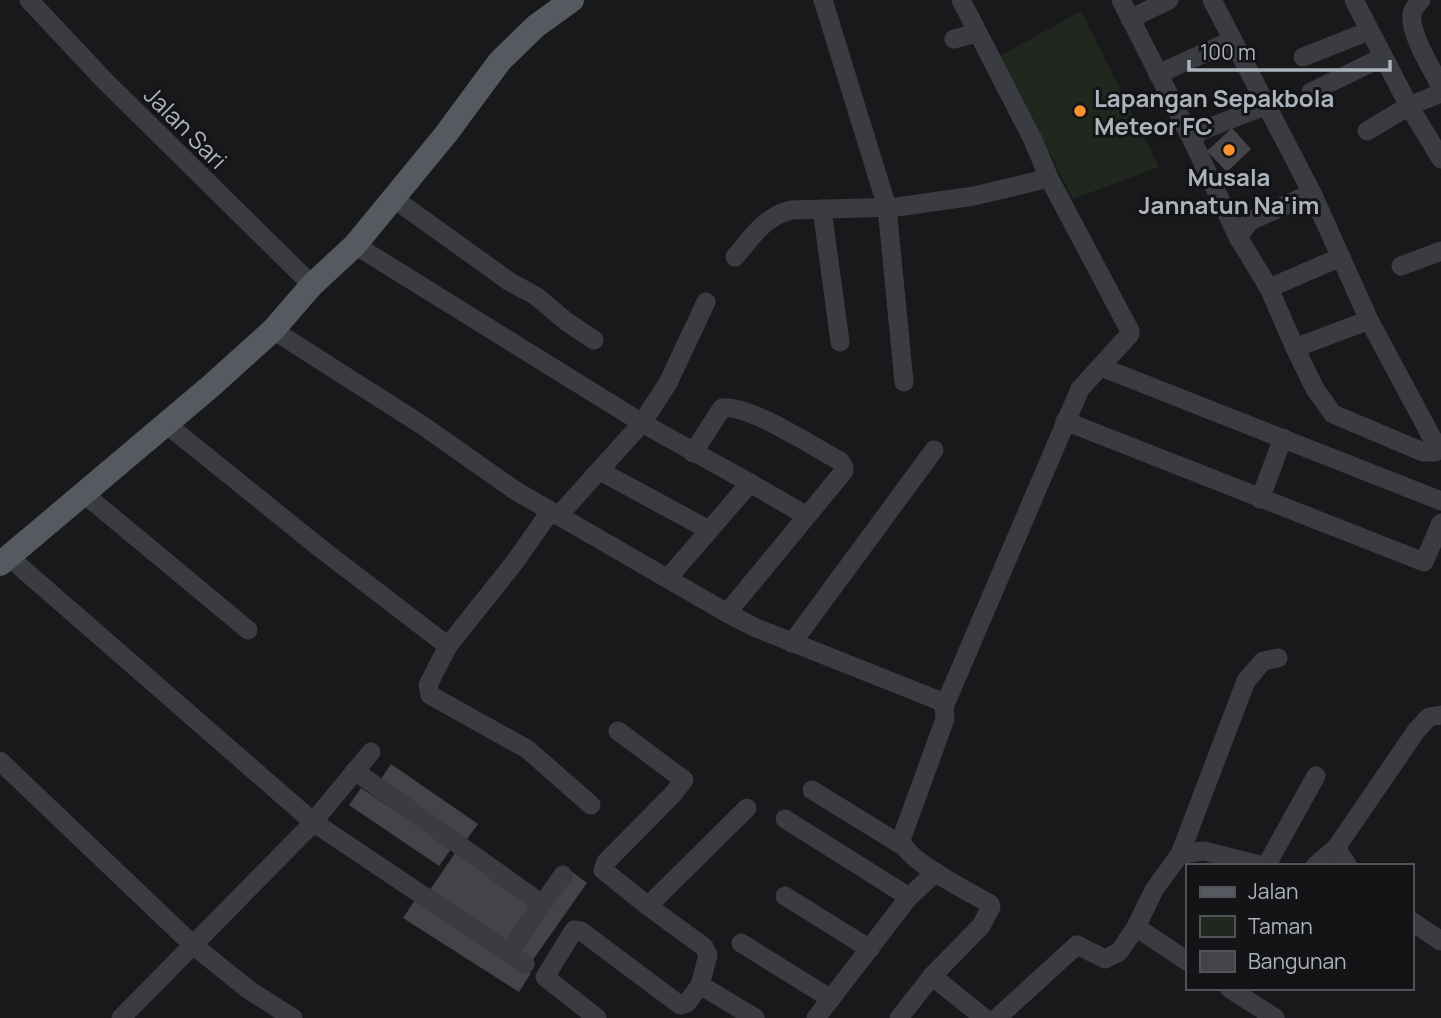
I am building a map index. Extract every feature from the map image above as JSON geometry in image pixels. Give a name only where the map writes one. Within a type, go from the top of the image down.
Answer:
[{"type":"main road","points":[[4,560],[211,386],[273,330],[312,285],[355,245],[446,134],[500,61],[536,26],[569,1]]},
{"type":"street","name":"Jalan Sari","points":[[29,0],[104,80],[312,285]]},
{"type":"street","points":[[823,0],[887,208],[904,382]]},
{"type":"street","points":[[903,846],[901,840],[945,719],[944,707],[1065,421],[1080,389],[1128,337],[1130,331],[1049,178],[1033,140],[961,0]]},
{"type":"street","points":[[1121,0],[1238,237],[1269,288],[1294,348],[1315,389],[1332,414],[1423,452],[1435,452],[1437,447],[1369,320],[1312,192],[1212,0]]},
{"type":"street","points":[[1130,19],[1170,0]]},
{"type":"street","points":[[1421,0],[1413,10],[1412,17],[1418,40],[1441,87]]},
{"type":"street","points":[[1358,1],[1369,31],[1409,106],[1441,158]]},
{"type":"street","points":[[1303,57],[1369,31]]},
{"type":"street","points":[[954,39],[976,33]]},
{"type":"street","points":[[1158,75],[1233,40]]},
{"type":"street","points":[[1311,92],[1383,57]]},
{"type":"street","points":[[1367,131],[1409,106],[1441,93]]},
{"type":"street","points":[[1192,142],[1203,130],[1265,106]]},
{"type":"street","points":[[735,257],[762,224],[777,214],[791,210],[887,208],[974,196],[1049,178]]},
{"type":"street","points":[[1238,237],[1250,221],[1312,192]]},
{"type":"street","points":[[393,198],[510,282],[536,296],[594,340]]},
{"type":"street","points":[[822,209],[840,342]]},
{"type":"street","points":[[355,245],[642,423],[807,516]]},
{"type":"street","points":[[1401,266],[1441,251]]},
{"type":"street","points":[[1269,288],[1341,257]]},
{"type":"street","points":[[591,805],[527,749],[430,695],[428,685],[448,646],[554,514],[600,471],[642,423],[668,383],[706,302]]},
{"type":"street","points":[[1294,348],[1369,320]]},
{"type":"street","points":[[273,330],[422,425],[516,491],[727,613],[792,643],[940,701],[944,707]]},
{"type":"street","points":[[1101,367],[1441,500]]},
{"type":"street","points":[[693,453],[722,408],[731,406],[840,461],[844,467],[844,471],[727,613]]},
{"type":"street","points":[[1065,421],[1424,562],[1441,523]]},
{"type":"street","points":[[165,423],[320,548],[448,646]]},
{"type":"street","points":[[1261,499],[1283,438]]},
{"type":"street","points":[[792,643],[934,450]]},
{"type":"street","points":[[600,471],[709,530]]},
{"type":"street","points":[[668,578],[750,483]]},
{"type":"street","points":[[83,492],[248,630]]},
{"type":"street","points":[[4,560],[301,809],[311,820],[310,825]]},
{"type":"street","points":[[997,1018],[1077,945],[1105,959],[1119,952],[1136,928],[1154,890],[1180,854],[1246,681],[1263,661],[1278,658]]},
{"type":"street","points":[[1329,860],[1413,724],[1441,715]]},
{"type":"street","points":[[597,1018],[545,977],[559,952],[577,930],[685,1010],[700,985],[708,955],[706,949],[603,870],[606,862],[684,783],[684,778],[618,731]]},
{"type":"street","points":[[121,1018],[310,825],[371,752]]},
{"type":"street","points":[[0,761],[193,945],[249,990],[293,1018]]},
{"type":"street","points":[[355,771],[542,904]]},
{"type":"street","points":[[1266,864],[1316,776]]},
{"type":"street","points":[[812,790],[903,846],[936,872],[990,904],[981,926],[932,976],[899,1018]]},
{"type":"street","points":[[648,906],[747,808]]},
{"type":"street","points":[[785,819],[909,897]]},
{"type":"street","points":[[310,825],[525,964]]},
{"type":"street","points":[[1180,854],[1205,851],[1257,864]]},
{"type":"street","points":[[816,1018],[909,897],[936,872]]},
{"type":"street","points":[[508,953],[563,875]]},
{"type":"street","points":[[785,896],[870,949]]},
{"type":"street","points":[[1413,922],[1441,941]]},
{"type":"street","points":[[1136,928],[1186,960]]},
{"type":"street","points":[[741,943],[831,999]]},
{"type":"street","points":[[932,976],[984,1018]]},
{"type":"street","points":[[700,985],[755,1018]]},
{"type":"street","points":[[1232,990],[1275,1018]]},
{"type":"green space","name":"Lapangan Sepakbola Meteor FC","points":[[1081,11],[1159,167],[1073,199],[1000,56]]},
{"type":"building","name":"Musala Jannatun Na'im","points":[[1232,128],[1251,149],[1227,172],[1207,151]]},
{"type":"building","points":[[391,764],[478,824],[467,839],[381,779]]},
{"type":"building","points":[[361,788],[451,849],[439,866],[349,805]]},
{"type":"building","points":[[455,853],[534,905],[509,942],[430,890]]},
{"type":"building","points":[[571,871],[587,883],[532,961],[516,949]]},
{"type":"building","points":[[415,900],[531,973],[519,992],[403,918]]},
{"type":"place","name":"Lapangan Sepakbola Meteor FC","points":[[1080,111]]},
{"type":"place","name":"Musala Jannatun Na'im","points":[[1229,150]]}]
